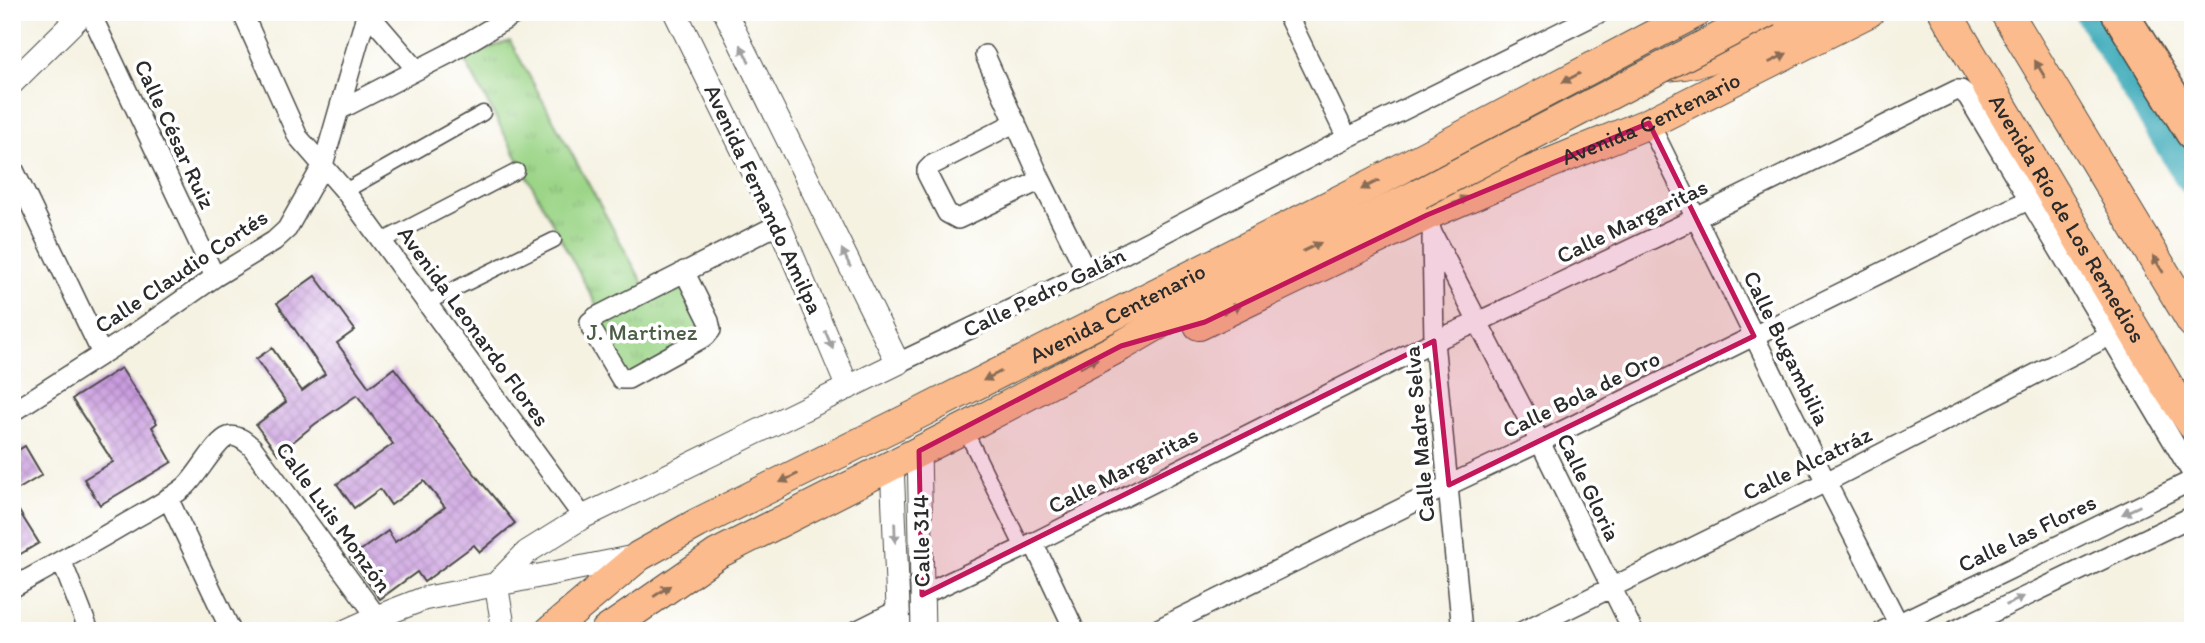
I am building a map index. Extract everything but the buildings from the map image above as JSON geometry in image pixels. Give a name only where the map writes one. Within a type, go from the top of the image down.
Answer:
[{"type":"highway","name":"Avenida Río de Los Remedios","points":[[1945,12],[2166,384],[2193,424]]},
{"type":"highway","points":[[1970,12],[2158,331],[2193,399]]},
{"type":"highway","points":[[2006,12],[2193,322]]},
{"type":"highway","points":[[2119,12],[2193,132]]},
{"type":"highway","points":[[2146,12],[2193,92]]},
{"type":"main road","name":"Avenida Centenario","points":[[550,631],[639,556],[698,523],[1374,183],[1697,12]]},
{"type":"main road","name":"Avenida Centenario","points":[[1426,214],[1768,12]]},
{"type":"main road","points":[[1607,59],[1645,66],[1703,62],[1740,50],[1816,12]]},
{"type":"main road","name":"Avenida Centenario","points":[[618,627],[717,554],[1121,346],[1176,314],[1649,123],[1869,12]]},
{"type":"street","points":[[12,83],[84,12]]},
{"type":"street","name":"Calle César Ruiz","points":[[90,12],[215,277]]},
{"type":"street","name":"Avenida Leonardo Flores","points":[[242,12],[298,136],[345,191],[583,517]]},
{"type":"street","points":[[367,12],[417,70]]},
{"type":"street","name":"Calle Claudio Cortés","points":[[12,412],[274,241],[287,229],[323,165],[367,12]]},
{"type":"street","name":"Avenida Fernando Amilpa","points":[[675,12],[779,223],[848,388]]},
{"type":"street","name":"Avenida Fernando Amilpa","points":[[725,12],[898,363]]},
{"type":"street","points":[[1286,12],[1347,138]]},
{"type":"street","name":"Calle Pedro Galán","points":[[496,584],[527,552],[583,517],[1087,273],[1347,138],[1601,12]]},
{"type":"street","points":[[339,110],[417,70],[510,14]]},
{"type":"street","points":[[985,55],[1041,180],[1087,273]]},
{"type":"street","name":"Calle Margaritas","points":[[922,595],[1028,545],[1434,341],[1696,218],[1957,90],[1969,97],[2193,475]]},
{"type":"street","points":[[345,191],[484,113]]},
{"type":"street","points":[[1016,122],[932,165],[927,174],[947,213],[958,219],[1041,180]]},
{"type":"street","name":"Calle Bugambilia","points":[[1649,123],[1895,628]]},
{"type":"street","points":[[12,166],[102,354]]},
{"type":"street","points":[[382,241],[517,171]]},
{"type":"street","name":"Calle Bola de Oro","points":[[1154,631],[2028,200]]},
{"type":"street","name":"Calle Gloria","points":[[1426,214],[1633,631]]},
{"type":"street","name":"Calle Madre Selva","points":[[1426,214],[1434,341],[1462,631]]},
{"type":"street","points":[[684,271],[711,330],[706,336],[628,379],[621,379],[590,322],[596,317],[684,271],[779,223]]},
{"type":"street","points":[[426,303],[554,240]]},
{"type":"street","name":"Calle Alcatráz","points":[[1523,631],[1826,482],[2111,335]]},
{"type":"street","points":[[964,428],[1075,631]]},
{"type":"street","name":"Calle Luis Monzón","points":[[168,498],[186,485],[204,466],[218,443],[233,437],[243,440],[252,447],[377,617]]},
{"type":"street","name":"Calle 314","points":[[919,451],[923,631]]},
{"type":"street","points":[[856,631],[898,620],[892,464]]},
{"type":"street","name":"Calle las Flores","points":[[1895,628],[2193,480]]},
{"type":"street","points":[[12,588],[62,562],[168,498],[231,631]]},
{"type":"street","points":[[1954,631],[2193,516]]},
{"type":"street","points":[[561,530],[555,543],[555,555],[567,567],[579,568]]},
{"type":"street","points":[[346,631],[424,599],[639,556]]},
{"type":"street","points":[[62,562],[89,631]]},
{"type":"street","points":[[496,584],[503,631]]},
{"type":"highlighted area","points":[[1649,123],[1754,336],[1449,485],[1434,341],[922,595],[919,451],[1121,346],[1205,322],[1427,215]]},
{"type":"green space","name":"J. Martinez","points":[[510,41],[650,296],[686,279],[713,337],[626,381],[598,322],[604,319],[463,57]]},
{"type":"waterway","points":[[2090,12],[2193,181]]}]
